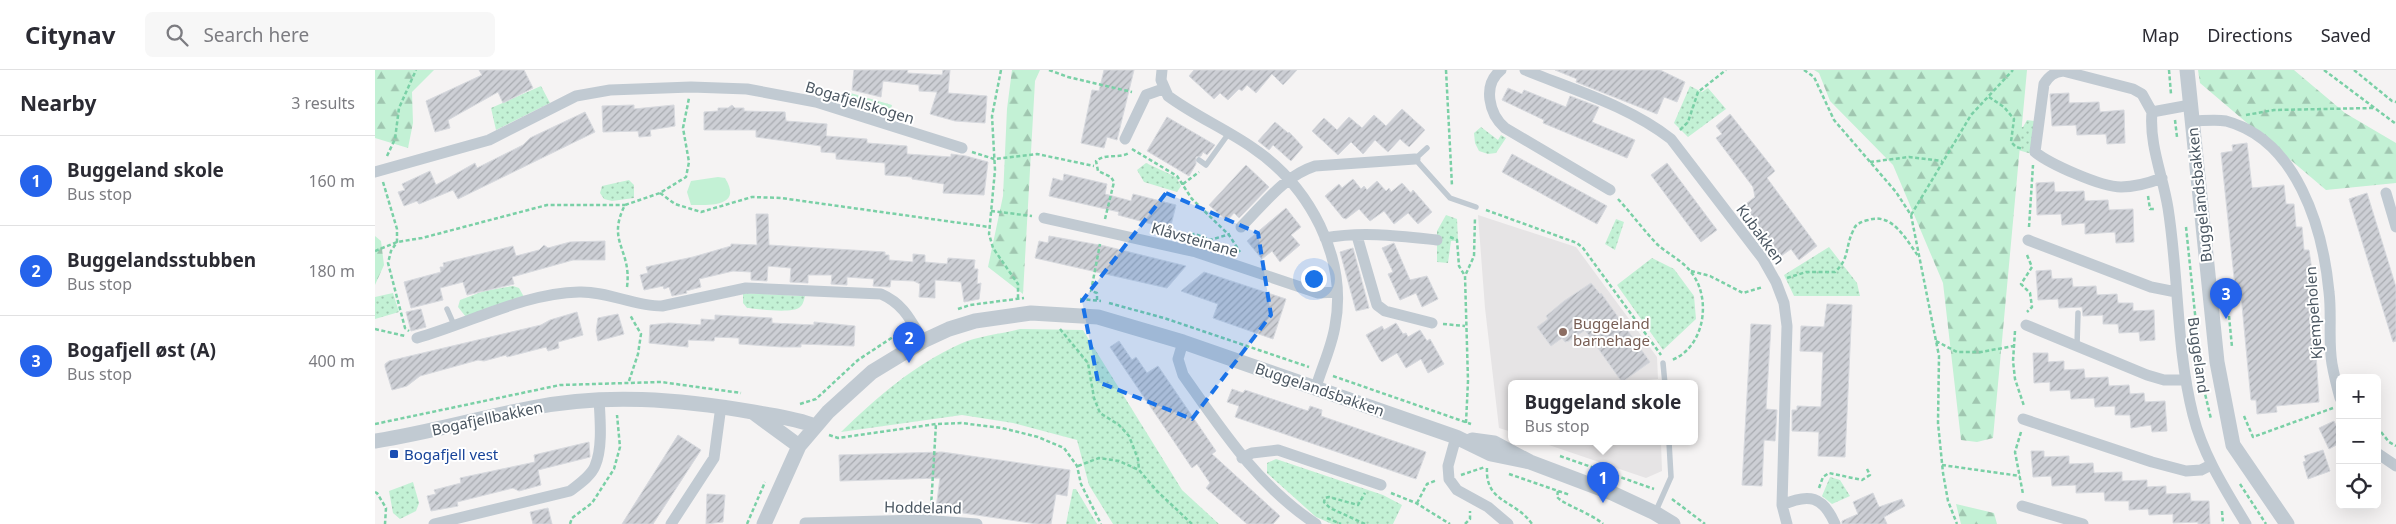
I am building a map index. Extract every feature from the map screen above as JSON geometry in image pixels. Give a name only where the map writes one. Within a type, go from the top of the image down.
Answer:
[{"type":"street","points":[[1162,70],[1161,80],[1163,89],[1179,104],[1229,133],[1271,161],[1289,178],[1315,216],[1325,238],[1335,270],[1337,292],[1335,327],[1316,388]]},
{"type":"street","points":[[1501,70],[1489,86],[1491,107],[1497,121],[1505,128],[1610,190]]},
{"type":"street","name":"Kubakken","points":[[1525,70],[1624,111],[1655,126],[1671,139],[1763,258],[1776,282],[1784,303],[1787,326],[1782,505],[1787,524]]},
{"type":"street","name":"Buggelandsbakken","points":[[2187,70],[2217,362],[2225,409],[2242,442],[2254,476],[2287,524]]},
{"type":"street","points":[[2162,178],[2147,184],[2119,187],[2063,169],[2049,163],[2035,152],[2044,84],[2048,77],[2063,71],[2133,89],[2142,94],[2152,112],[2190,105]]},
{"type":"street","name":"Bogafjellskogen","points":[[377,172],[489,140],[576,96],[610,90],[691,87],[747,89],[816,102],[962,148]]},
{"type":"street","points":[[1125,139],[1147,95],[1163,89]]},
{"type":"street","name":"Buggeland","points":[[2152,112],[2151,138],[2168,209],[2185,380],[2193,417],[2211,466],[2245,524]]},
{"type":"street","name":"Kjempeholen","points":[[2192,121],[2225,121],[2235,125],[2261,138],[2276,150],[2291,170],[2313,218],[2324,255],[2329,293],[2331,363],[2336,382]]},
{"type":"street","points":[[1241,227],[1289,178],[1300,171],[1315,166],[1415,159]]},
{"type":"street","points":[[2386,194],[2396,227]]},
{"type":"street","name":"Klåvsteinane","points":[[1044,218],[1179,248],[1318,293],[1337,292]]},
{"type":"street","points":[[1325,238],[1391,235],[1437,240]]},
{"type":"street","points":[[1357,236],[1377,305],[1385,312],[1432,323]]},
{"type":"street","points":[[2028,240],[2151,287],[2176,292]]},
{"type":"street","points":[[417,338],[455,327],[543,294],[581,292],[648,306],[662,306],[746,288],[881,294],[893,299],[906,310],[923,341]]},
{"type":"street","name":"Buggelandsbakken","points":[[764,524],[799,446],[821,429],[851,389],[872,372],[923,341],[975,321],[1031,313],[1098,317],[1183,342],[1456,437],[1491,454],[1530,462],[1612,493],[1655,513],[1673,524]]},
{"type":"street","points":[[2021,326],[2165,380],[2185,380]]},
{"type":"street","points":[[1183,342],[1178,359],[1183,374],[1242,458],[1275,492],[1318,519]]},
{"type":"street","points":[[434,524],[570,490],[578,485],[595,466],[601,432],[599,399]]},
{"type":"street","name":"Bogafjellbakken","points":[[375,441],[532,408],[599,399],[663,400],[721,406],[796,419],[821,429]]},
{"type":"street","points":[[671,524],[713,458],[721,406]]},
{"type":"street","name":"Bogafjellbakken","points":[[753,412],[799,446]]},
{"type":"street","points":[[2023,419],[2152,462],[2186,471],[2201,470],[2211,466]]},
{"type":"street","points":[[1456,437],[1448,466],[1449,479],[1457,490],[1488,507],[1508,524]]},
{"type":"street","points":[[1242,458],[1252,453],[1278,450],[1383,488]]},
{"type":"street","points":[[2381,456],[2396,466]]},
{"type":"street","points":[[1782,505],[1799,498],[1816,499],[1828,508],[1835,524]]},
{"type":"street","points":[[2022,506],[2083,524]]},
{"type":"street","name":"Hoddeland","points":[[805,524],[929,520],[977,524]]},
{"type":"lane","points":[[1199,160],[1206,165],[1229,133]]},
{"type":"lane","points":[[1427,148],[1415,159],[1450,198],[1476,207]]},
{"type":"lane","points":[[447,309],[455,327]]},
{"type":"lane","points":[[2077,346],[2078,313]]},
{"type":"lane","points":[[1663,363],[1665,380]]},
{"type":"lane","points":[[1655,513],[1671,477],[1669,445]]},
{"type":"path","points":[[415,70],[399,108],[395,139],[377,172],[397,229],[397,242],[391,252],[389,263],[405,328],[417,338]]},
{"type":"path","points":[[1001,70],[992,116],[994,191],[989,234],[993,248],[1018,284],[1018,298]]},
{"type":"path","points":[[1049,70],[1068,77],[1147,95]]},
{"type":"path","points":[[1446,70],[1453,181],[1450,198]]},
{"type":"path","points":[[1671,139],[1688,122],[1698,92],[1726,70]]},
{"type":"path","points":[[1805,70],[1814,78],[1834,120],[1896,192],[1911,215],[1939,356],[1937,423],[1949,501],[1957,524]]},
{"type":"path","points":[[1911,215],[1971,115],[2013,70]]},
{"type":"path","points":[[2324,70],[2396,124]]},
{"type":"path","points":[[2354,70],[2392,101],[2396,102]]},
{"type":"path","points":[[375,251],[397,242],[422,238],[547,205],[625,205],[660,194],[686,178],[689,162],[683,128],[691,87]]},
{"type":"path","points":[[1989,97],[2004,107],[2014,119],[2011,142],[2016,147],[2035,152]]},
{"type":"path","points":[[2235,125],[2239,118],[2247,114],[2258,114],[2274,110],[2373,108]]},
{"type":"path","points":[[1125,139],[1130,141],[1132,149],[1177,176],[1192,199],[1229,235],[1243,256],[1241,268]]},
{"type":"path","points":[[962,148],[994,159],[1037,154],[1095,166],[1098,171],[1111,177],[1114,182],[1091,292],[1097,293],[1097,300]]},
{"type":"path","points":[[1095,166],[1096,161],[1101,158],[1123,156],[1132,149]]},
{"type":"path","points":[[1870,162],[1909,157],[1942,161]]},
{"type":"path","points":[[1183,184],[1193,178],[1206,165]]},
{"type":"path","points":[[1466,423],[1468,381],[1465,276],[1474,256],[1476,207],[1577,243],[1583,248],[1660,353],[1663,363],[1682,356],[1698,336],[1703,316],[1702,293],[1691,272],[1657,245],[1610,190]]},
{"type":"path","points":[[660,194],[675,204],[701,212],[752,197],[781,198],[989,227]]},
{"type":"path","points":[[625,205],[617,220],[616,234],[629,271],[626,300],[631,316],[641,334],[638,354],[629,381]]},
{"type":"path","points":[[991,211],[1044,218]]},
{"type":"path","points":[[1691,272],[1710,276],[1743,294],[1806,272],[1835,272],[1845,263],[1853,230],[1860,222],[1875,218],[1886,219],[1894,225],[1920,258]]},
{"type":"path","points":[[1179,248],[1182,238],[1187,233],[1210,240],[1229,235]]},
{"type":"path","points":[[1437,240],[1448,242],[1450,237],[1455,238],[1459,266],[1465,276]]},
{"type":"path","points":[[1049,314],[1088,363],[1094,398],[1101,412],[1119,425],[1129,436],[1138,459],[1139,470]]},
{"type":"path","points":[[1432,323],[1465,326]]},
{"type":"path","points":[[2021,326],[2014,346],[2013,361],[2015,379],[2023,398],[2020,440],[2015,452],[2023,490],[2022,506]]},
{"type":"path","points":[[375,329],[417,338]]},
{"type":"path","points":[[1936,341],[1957,352],[1981,352],[2014,346]]},
{"type":"path","points":[[2253,437],[2336,407]]},
{"type":"path","points":[[929,520],[933,489],[936,424]]},
{"type":"path","points":[[821,429],[830,436],[838,438],[936,424],[981,424],[1038,437],[1063,448],[1077,466],[1081,484],[1101,524]]},
{"type":"path","points":[[2381,432],[2389,442],[2396,446]]},
{"type":"path","points":[[1077,466],[1099,458],[1119,461],[1139,470],[1157,491],[1192,524]]},
{"type":"path","points":[[1942,465],[2019,476]]},
{"type":"path","points":[[1496,470],[1487,467],[1486,482],[1493,492],[1532,524]]},
{"type":"path","points":[[1816,499],[1823,477],[1829,473],[1862,480],[1870,475],[1867,469]]},
{"type":"path","points":[[1505,473],[1576,497]]},
{"type":"path","points":[[1416,504],[1427,484]]},
{"type":"path","points":[[1365,524],[1330,508],[1324,502],[1325,498],[1329,497],[1358,505],[1367,487]]},
{"type":"path","points":[[1383,488],[1416,504],[1450,524]]},
{"type":"path","points":[[1558,491],[1557,497],[1560,501],[1585,511],[1603,524]]},
{"type":"path","points":[[375,492],[386,508],[385,524]]},
{"type":"path","points":[[1318,519],[1341,524]]},
{"type":"highlighted area","points":[[1166,193],[1258,233],[1271,315],[1192,419],[1098,382],[1082,301]]},
{"type":"shaded area","name":"Buggeland barnehage","points":[[1478,215],[1576,247],[1657,357],[1658,379],[1508,380],[1508,431],[1499,428],[1485,308]]},
{"type":"shaded area","points":[[1549,445],[1661,445],[1662,471],[1646,478]]},
{"type":"green space","points":[[375,70],[434,70],[412,92],[413,123],[408,148],[375,138]]},
{"type":"green space","points":[[1012,70],[1040,70],[1035,81],[1023,294],[988,267],[1003,196],[1007,109]]},
{"type":"green space","points":[[1814,70],[2027,70],[1993,438],[1977,442],[1961,440],[1943,283],[1893,165],[1830,101],[1819,73]]},
{"type":"green space","points":[[2198,70],[2294,70],[2345,113],[2396,143],[2396,183],[2326,190],[2200,83]]},
{"type":"green space","points":[[541,86],[550,103],[496,130],[491,108]]},
{"type":"green space","points":[[1690,86],[1702,92],[1708,88],[1726,109],[1688,137],[1674,123]]},
{"type":"green space","points":[[847,92],[892,105],[888,118],[842,104],[839,99],[842,94]]},
{"type":"green space","points":[[2027,120],[2035,121],[2032,154],[2018,150],[2012,125],[2023,127]]},
{"type":"green space","points":[[1481,127],[1498,140],[1501,135],[1506,138],[1496,153],[1488,154],[1479,151],[1475,143],[1474,133]]},
{"type":"green space","points":[[1146,163],[1176,177],[1181,186],[1177,192],[1144,182],[1137,170]]},
{"type":"green space","points":[[718,177],[725,178],[729,187],[730,194],[727,199],[715,204],[691,205],[687,192],[691,181]]},
{"type":"green space","points":[[629,180],[634,185],[634,198],[612,201],[604,199],[600,193],[602,186]]},
{"type":"green space","points":[[1446,215],[1457,219],[1458,241],[1451,241],[1448,263],[1437,262],[1437,231]]},
{"type":"green space","points":[[1616,219],[1624,222],[1615,250],[1605,244]]},
{"type":"green space","points":[[375,236],[381,241],[384,265],[375,285]]},
{"type":"green space","points":[[1829,247],[1857,283],[1860,296],[1794,296],[1784,275]]},
{"type":"green space","points":[[1652,258],[1674,269],[1694,296],[1696,319],[1663,350],[1617,285]]},
{"type":"green space","points":[[513,286],[519,288],[524,297],[466,317],[458,307],[460,300],[484,291]]},
{"type":"green space","points":[[393,293],[399,312],[375,319],[375,297]]},
{"type":"green space","points":[[743,293],[805,296],[802,305],[796,309],[775,310],[747,308],[743,303]]},
{"type":"green space","points":[[1020,329],[1083,330],[1182,490],[1219,524],[1113,524],[1089,485],[1077,440],[1013,423],[962,415],[841,432],[897,383],[927,361],[974,339]]},
{"type":"green space","points":[[1276,459],[1383,495],[1402,505],[1393,524],[1332,524],[1316,517],[1267,473],[1267,463]]},
{"type":"green space","points":[[1830,477],[1840,480],[1850,496],[1832,504],[1822,496]]},
{"type":"green space","points":[[413,482],[419,503],[416,511],[400,519],[393,513],[389,491]]},
{"type":"green space","points":[[1073,489],[1076,489],[1097,524],[1066,524]]},
{"type":"green space","points":[[1956,504],[1994,513],[1997,524],[1961,524]]},
{"type":"building","points":[[479,70],[524,70],[533,88],[503,103],[498,92],[448,120],[450,128],[435,132],[426,101],[482,75]]},
{"type":"building","points":[[854,70],[908,70],[907,73],[942,75],[943,70],[950,70],[948,93],[987,96],[985,123],[955,121],[930,114],[937,92],[919,91],[919,85],[883,81],[881,97],[852,90]]},
{"type":"building","points":[[1104,70],[1134,70],[1117,140],[1107,137],[1104,148],[1081,143],[1092,90],[1099,91]]},
{"type":"building","points":[[1194,70],[1297,70],[1283,85],[1272,74],[1256,93],[1247,85],[1242,91],[1239,89],[1228,100],[1220,93],[1214,99],[1189,76]]},
{"type":"building","points":[[1555,70],[1660,70],[1685,82],[1677,102],[1664,97],[1657,114],[1576,82],[1577,79]]},
{"type":"building","points":[[1508,88],[1522,94],[1524,90],[1566,107],[1570,96],[1599,107],[1592,122],[1635,140],[1627,158],[1543,123],[1544,120],[1502,100]]},
{"type":"building","points":[[2069,93],[2069,103],[2099,102],[2100,112],[2124,110],[2125,143],[2107,144],[2106,134],[2077,135],[2076,125],[2052,126],[2050,94]]},
{"type":"building","points":[[634,105],[634,109],[674,105],[675,126],[650,130],[651,136],[639,137],[638,131],[603,132],[602,106]]},
{"type":"building","points":[[732,105],[735,108],[744,108],[744,111],[785,112],[786,121],[827,124],[826,136],[867,139],[867,143],[907,146],[907,154],[951,157],[951,154],[988,162],[984,195],[943,193],[944,184],[912,179],[912,177],[885,175],[885,163],[836,159],[836,153],[821,152],[821,146],[756,137],[756,130],[704,130],[704,112],[718,111],[718,108],[728,108]]},
{"type":"building","points":[[1402,109],[1425,130],[1409,147],[1400,139],[1388,152],[1375,140],[1363,154],[1351,142],[1338,155],[1312,131],[1324,118],[1337,130],[1349,117],[1362,128],[1374,115],[1386,126]]},
{"type":"building","points":[[585,112],[595,132],[458,199],[453,190],[419,204],[417,201],[404,206],[398,192],[405,190],[402,184],[430,171],[436,185],[475,163],[477,168],[523,145],[530,138]]},
{"type":"building","points":[[1730,114],[1775,171],[1767,178],[1817,246],[1799,260],[1791,249],[1777,259],[1739,209],[1755,197],[1753,187],[1716,138],[1722,134],[1716,126]]},
{"type":"building","points":[[1167,117],[1215,145],[1207,155],[1203,152],[1201,156],[1196,157],[1196,164],[1189,176],[1147,151]]},
{"type":"building","points":[[1275,122],[1289,132],[1303,147],[1291,161],[1273,145],[1269,150],[1258,141]]},
{"type":"building","points":[[2247,143],[2252,188],[2284,185],[2286,204],[2294,204],[2296,227],[2302,227],[2304,250],[2309,250],[2318,312],[2315,312],[2318,337],[2315,337],[2319,402],[2276,406],[2277,412],[2257,414],[2256,400],[2251,400],[2241,295],[2236,296],[2221,153],[2233,151],[2232,145]]},
{"type":"building","points":[[1512,154],[1607,206],[1597,224],[1502,172]]},
{"type":"building","points":[[1667,163],[1717,230],[1701,242],[1651,175]]},
{"type":"building","points":[[1246,165],[1269,187],[1239,218],[1234,213],[1227,221],[1209,205]]},
{"type":"building","points":[[1064,174],[1107,184],[1105,194],[1131,201],[1133,194],[1176,205],[1170,229],[1118,215],[1119,212],[1049,196],[1053,178],[1063,181]]},
{"type":"building","points":[[1353,179],[1361,189],[1364,186],[1367,190],[1377,181],[1386,191],[1389,188],[1391,192],[1402,183],[1411,193],[1413,190],[1432,212],[1418,224],[1408,213],[1394,224],[1384,211],[1370,221],[1359,209],[1346,219],[1343,218],[1325,196],[1339,184],[1342,188]]},
{"type":"building","points":[[2054,182],[2055,192],[2084,191],[2085,201],[2108,200],[2109,210],[2133,209],[2134,242],[2116,243],[2115,232],[2085,234],[2085,223],[2062,225],[2061,214],[2037,215],[2036,183]]},
{"type":"building","points":[[2367,193],[2396,287],[2396,341],[2393,342],[2349,199]]},
{"type":"building","points":[[1286,208],[1301,227],[1291,235],[1300,245],[1280,262],[1272,251],[1262,259],[1247,241]]},
{"type":"building","points":[[756,214],[768,214],[769,245],[885,252],[885,255],[889,255],[889,260],[913,262],[913,254],[925,255],[925,262],[947,264],[948,258],[975,260],[974,269],[978,269],[977,284],[981,283],[979,299],[964,302],[961,282],[935,280],[935,298],[919,297],[920,284],[914,281],[891,280],[890,287],[873,286],[874,279],[847,277],[847,285],[831,284],[832,275],[808,275],[808,283],[790,282],[791,268],[768,266],[767,281],[751,280],[751,272],[733,271],[699,279],[701,287],[686,291],[687,293],[672,296],[669,287],[664,289],[663,286],[644,290],[640,275],[648,273],[646,267],[693,257],[731,246],[731,244],[757,245]]},
{"type":"building","points":[[1049,236],[1105,246],[1186,266],[1167,288],[1035,258],[1039,241],[1048,243]]},
{"type":"building","points":[[605,241],[605,260],[573,260],[512,277],[514,284],[467,295],[463,282],[440,288],[443,300],[411,308],[404,282],[441,272],[440,267],[444,267],[443,263],[513,246],[516,256],[539,250],[544,245],[548,248],[570,242]]},
{"type":"building","points":[[1394,243],[1410,280],[1427,276],[1438,299],[1422,307],[1416,293],[1400,300],[1388,274],[1393,272],[1382,248]]},
{"type":"building","points":[[1353,248],[1369,308],[1356,311],[1340,252]]},
{"type":"building","points":[[2051,270],[2052,279],[2072,278],[2073,287],[2096,286],[2097,295],[2117,294],[2118,303],[2133,303],[2133,311],[2154,310],[2155,340],[2140,341],[2139,332],[2119,333],[2118,324],[2103,324],[2103,315],[2083,316],[2082,307],[2059,308],[2058,299],[2038,300],[2036,271]]},
{"type":"building","points":[[1204,272],[1286,299],[1273,339],[1213,318],[1218,304],[1181,291]]},
{"type":"building","points":[[1591,283],[1601,293],[1650,362],[1625,380],[1621,380],[1585,330],[1569,341],[1565,342],[1562,338],[1551,346],[1537,327],[1548,319],[1546,316]]},
{"type":"building","points":[[1827,304],[1852,305],[1845,457],[1818,456],[1819,432],[1792,431],[1792,410],[1797,410],[1797,406],[1821,407],[1823,352],[1800,351],[1801,326],[1824,327]]},
{"type":"building","points":[[421,309],[426,327],[411,331],[406,312]]},
{"type":"building","points":[[577,312],[583,335],[558,342],[559,348],[548,351],[546,347],[507,357],[506,355],[484,361],[478,360],[420,376],[407,386],[392,390],[385,367],[385,364],[389,361],[541,325],[550,320]]},
{"type":"building","points":[[618,314],[624,334],[598,341],[596,331],[598,318]]},
{"type":"building","points":[[715,315],[772,318],[772,323],[814,325],[814,322],[855,326],[854,346],[801,344],[801,347],[782,347],[739,344],[739,338],[715,337],[714,341],[688,340],[688,347],[649,343],[650,325],[669,323],[701,325],[701,319],[715,320]]},
{"type":"building","points":[[1396,323],[1403,334],[1406,333],[1408,337],[1420,330],[1427,341],[1430,339],[1444,364],[1428,373],[1421,359],[1406,368],[1397,353],[1382,362],[1366,335],[1382,326],[1384,330]]},
{"type":"building","points":[[1751,324],[1771,325],[1766,409],[1777,410],[1775,441],[1764,440],[1762,486],[1742,485]]},
{"type":"building","points":[[1119,341],[1132,360],[1136,357],[1147,373],[1158,366],[1216,451],[1212,454],[1280,516],[1273,524],[1247,524],[1206,488],[1210,483],[1197,464],[1192,468],[1110,347]]},
{"type":"building","points":[[2033,353],[2048,353],[2048,362],[2064,361],[2064,370],[2084,369],[2085,378],[2108,377],[2109,386],[2129,385],[2130,394],[2144,393],[2145,402],[2165,401],[2167,431],[2152,432],[2151,425],[2131,428],[2130,415],[2115,415],[2115,406],[2095,407],[2094,398],[2071,399],[2070,390],[2050,391],[2050,382],[2034,383]]},
{"type":"building","points":[[1232,389],[1243,393],[1245,390],[1308,411],[1310,406],[1322,410],[1321,416],[1426,452],[1416,479],[1235,417],[1239,406],[1227,402]]},
{"type":"building","points":[[2334,421],[2336,425],[2336,445],[2329,449],[2319,428]]},
{"type":"building","points":[[678,435],[701,450],[653,524],[622,524]]},
{"type":"building","points":[[589,442],[590,457],[538,470],[541,485],[519,491],[513,488],[457,502],[458,506],[431,511],[427,496],[436,494],[434,490],[461,483],[460,478],[535,462],[534,455]]},
{"type":"building","points":[[2323,450],[2330,471],[2308,479],[2303,462],[2306,461],[2304,456]]},
{"type":"building","points":[[2031,451],[2044,451],[2044,457],[2069,456],[2069,464],[2093,463],[2094,473],[2122,472],[2122,481],[2147,480],[2147,487],[2166,486],[2166,494],[2190,493],[2191,501],[2209,501],[2210,524],[2198,524],[2198,522],[2173,523],[2173,514],[2149,515],[2148,509],[2129,510],[2129,501],[2105,501],[2104,492],[2076,493],[2076,485],[2052,486],[2051,476],[2033,477]]},
{"type":"building","points":[[942,452],[1070,470],[1067,496],[1056,494],[1051,524],[1037,524],[936,509],[940,478],[840,481],[839,455]]},
{"type":"building","points":[[1873,493],[1879,507],[1902,499],[1905,506],[1884,517],[1887,524],[1842,524],[1842,521],[1858,514],[1853,502]]},
{"type":"building","points":[[707,494],[725,495],[723,522],[706,524]]},
{"type":"building","points":[[548,508],[552,524],[533,524],[530,512]]},
{"type":"place","name":"Bogafjell øst (A)","points":[[2226,319]]},
{"type":"place","name":"Buggeland barnehage","points":[[1563,332]]},
{"type":"place","name":"Buggelandsstubben","points":[[909,363]]},
{"type":"place","name":"Bogafjell vest","points":[[394,454]]},
{"type":"place","name":"Buggeland skole","points":[[1603,503]]}]
